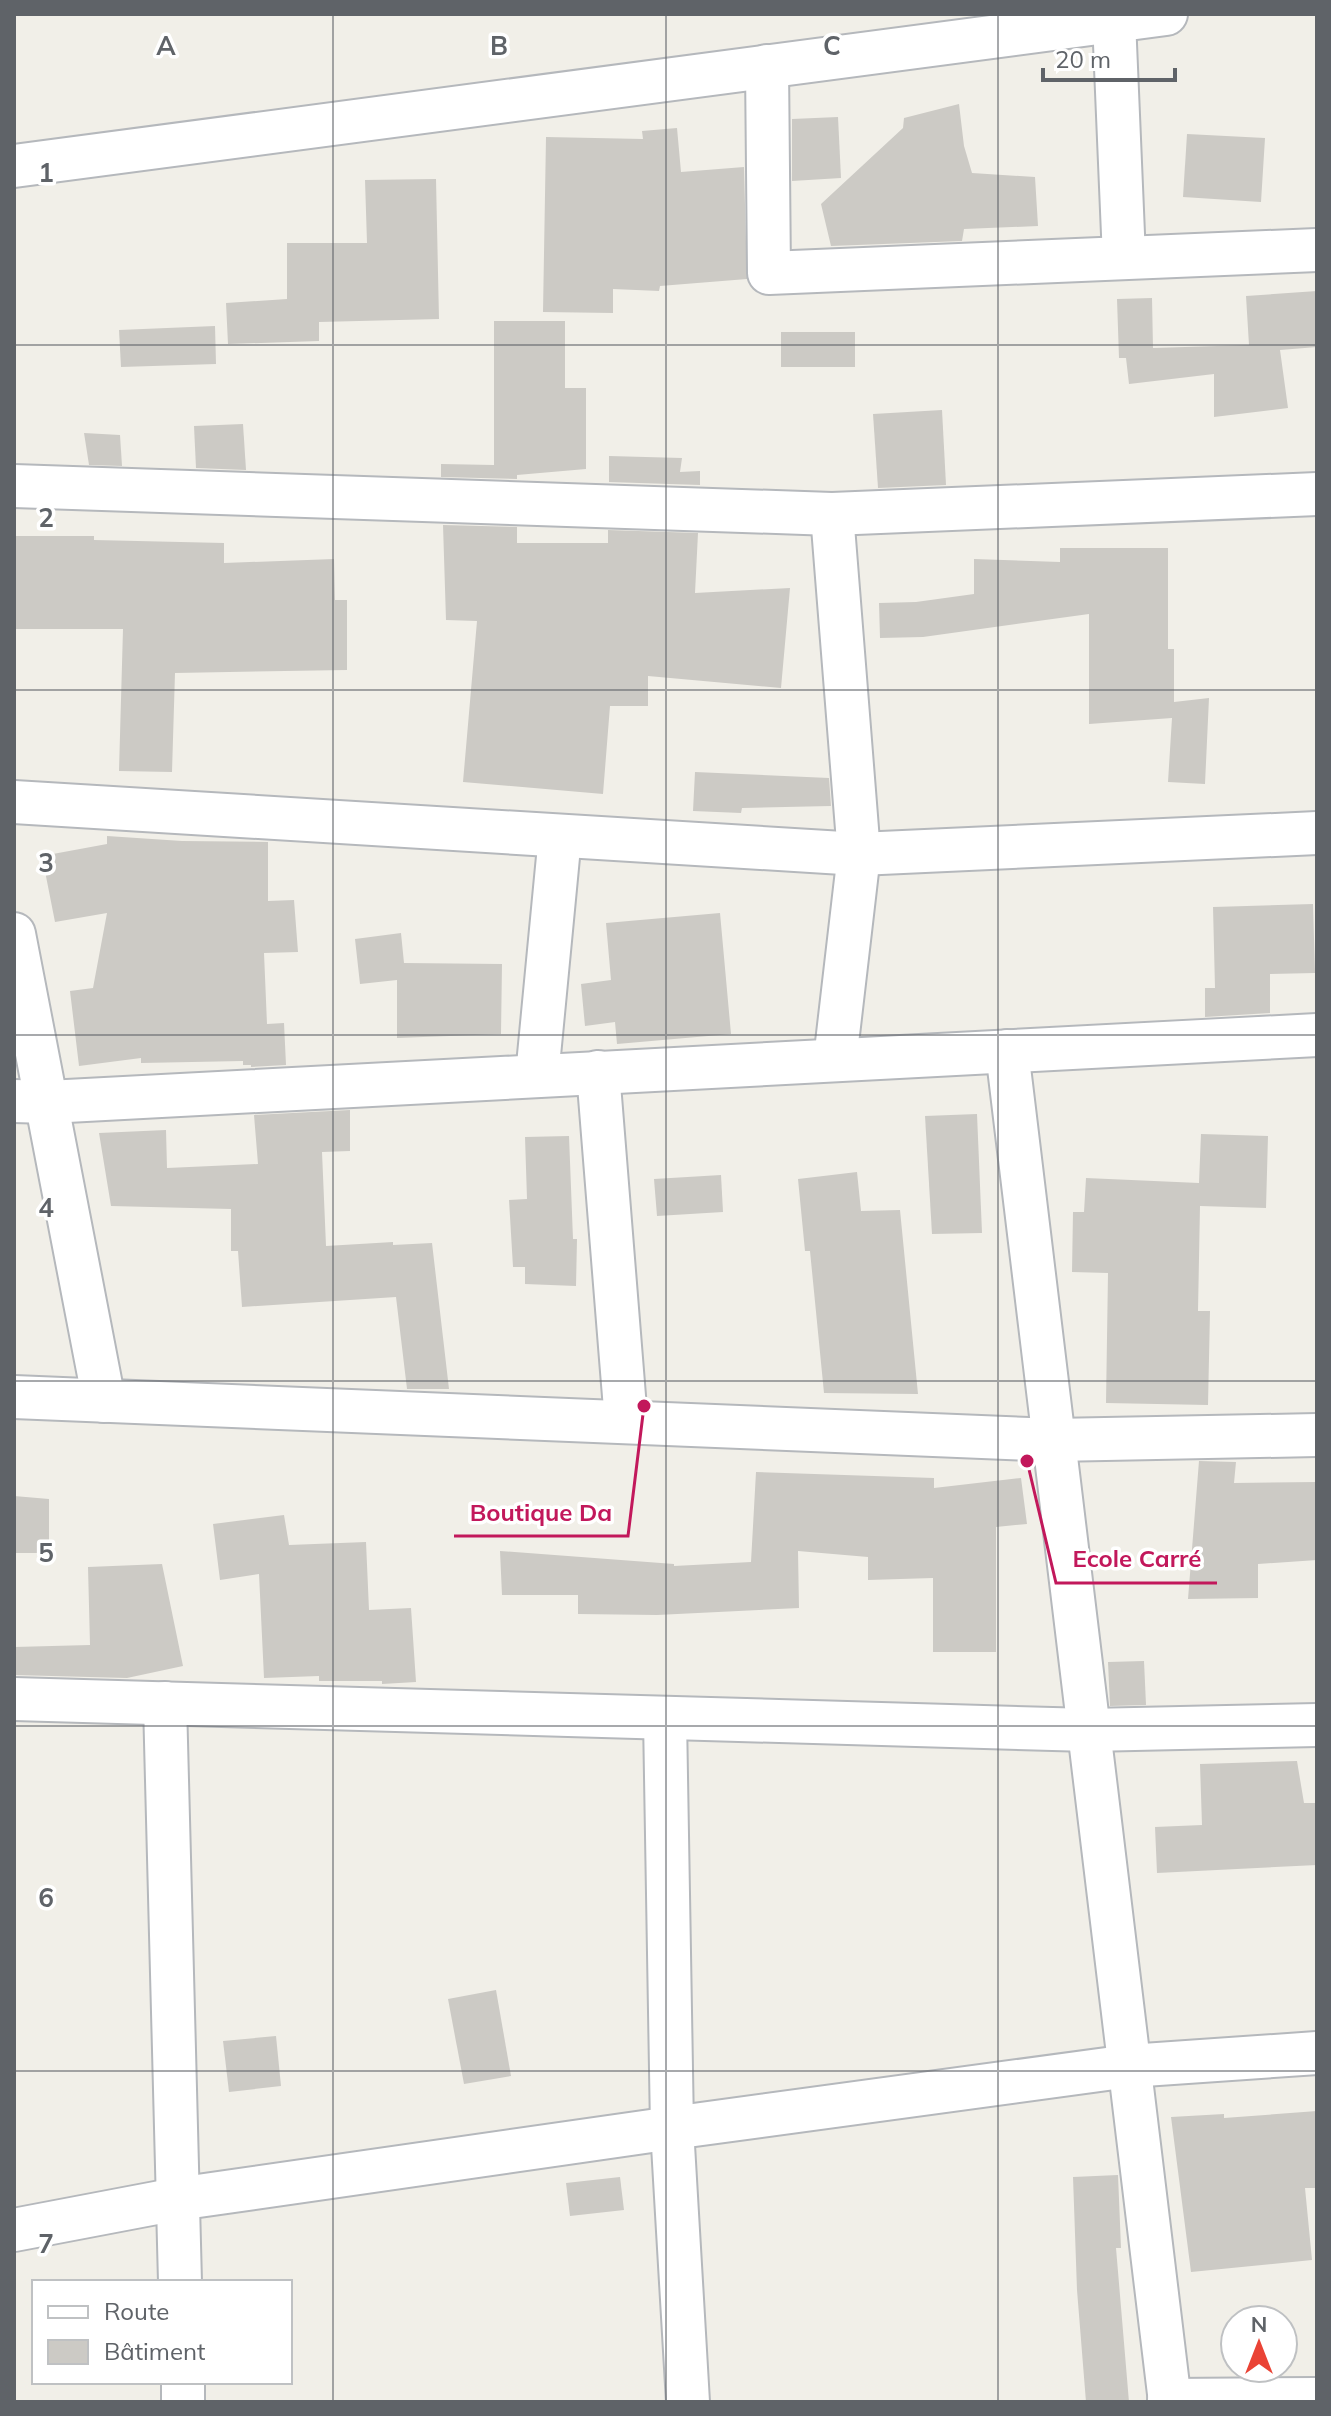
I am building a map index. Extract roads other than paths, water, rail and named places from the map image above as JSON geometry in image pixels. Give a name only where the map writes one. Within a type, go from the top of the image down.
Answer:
[{"type":"street","points":[[14,166],[1166,14]]},
{"type":"street","points":[[1114,20],[1124,258]]},
{"type":"street","points":[[767,66],[769,273],[1317,250]]},
{"type":"street","points":[[14,486],[832,514],[1317,494]]},
{"type":"street","points":[[832,514],[859,854],[835,1060]]},
{"type":"street","points":[[14,802],[859,854],[1317,833]]},
{"type":"street","points":[[537,1076],[560,836]]},
{"type":"street","points":[[14,934],[31,1102],[104,1401]]},
{"type":"street","points":[[31,1102],[1317,1035]]},
{"type":"street","points":[[1007,1051],[1170,2401],[1317,2399]]},
{"type":"street","points":[[598,1072],[626,1421]]},
{"type":"street","points":[[14,1397],[1054,1440],[1317,1435]]},
{"type":"street","points":[[14,1699],[1089,1730],[1317,1725]]},
{"type":"street","points":[[165,1703],[180,2280]]},
{"type":"street","points":[[665,1718],[672,2128],[688,2402]]},
{"type":"street","points":[[14,2230],[177,2199],[672,2128],[1129,2066],[1317,2053]]},
{"type":"place","name":"Boutique Da","points":[[644,1406]]},
{"type":"place","name":"Ecole Carré","points":[[1027,1461]]}]
